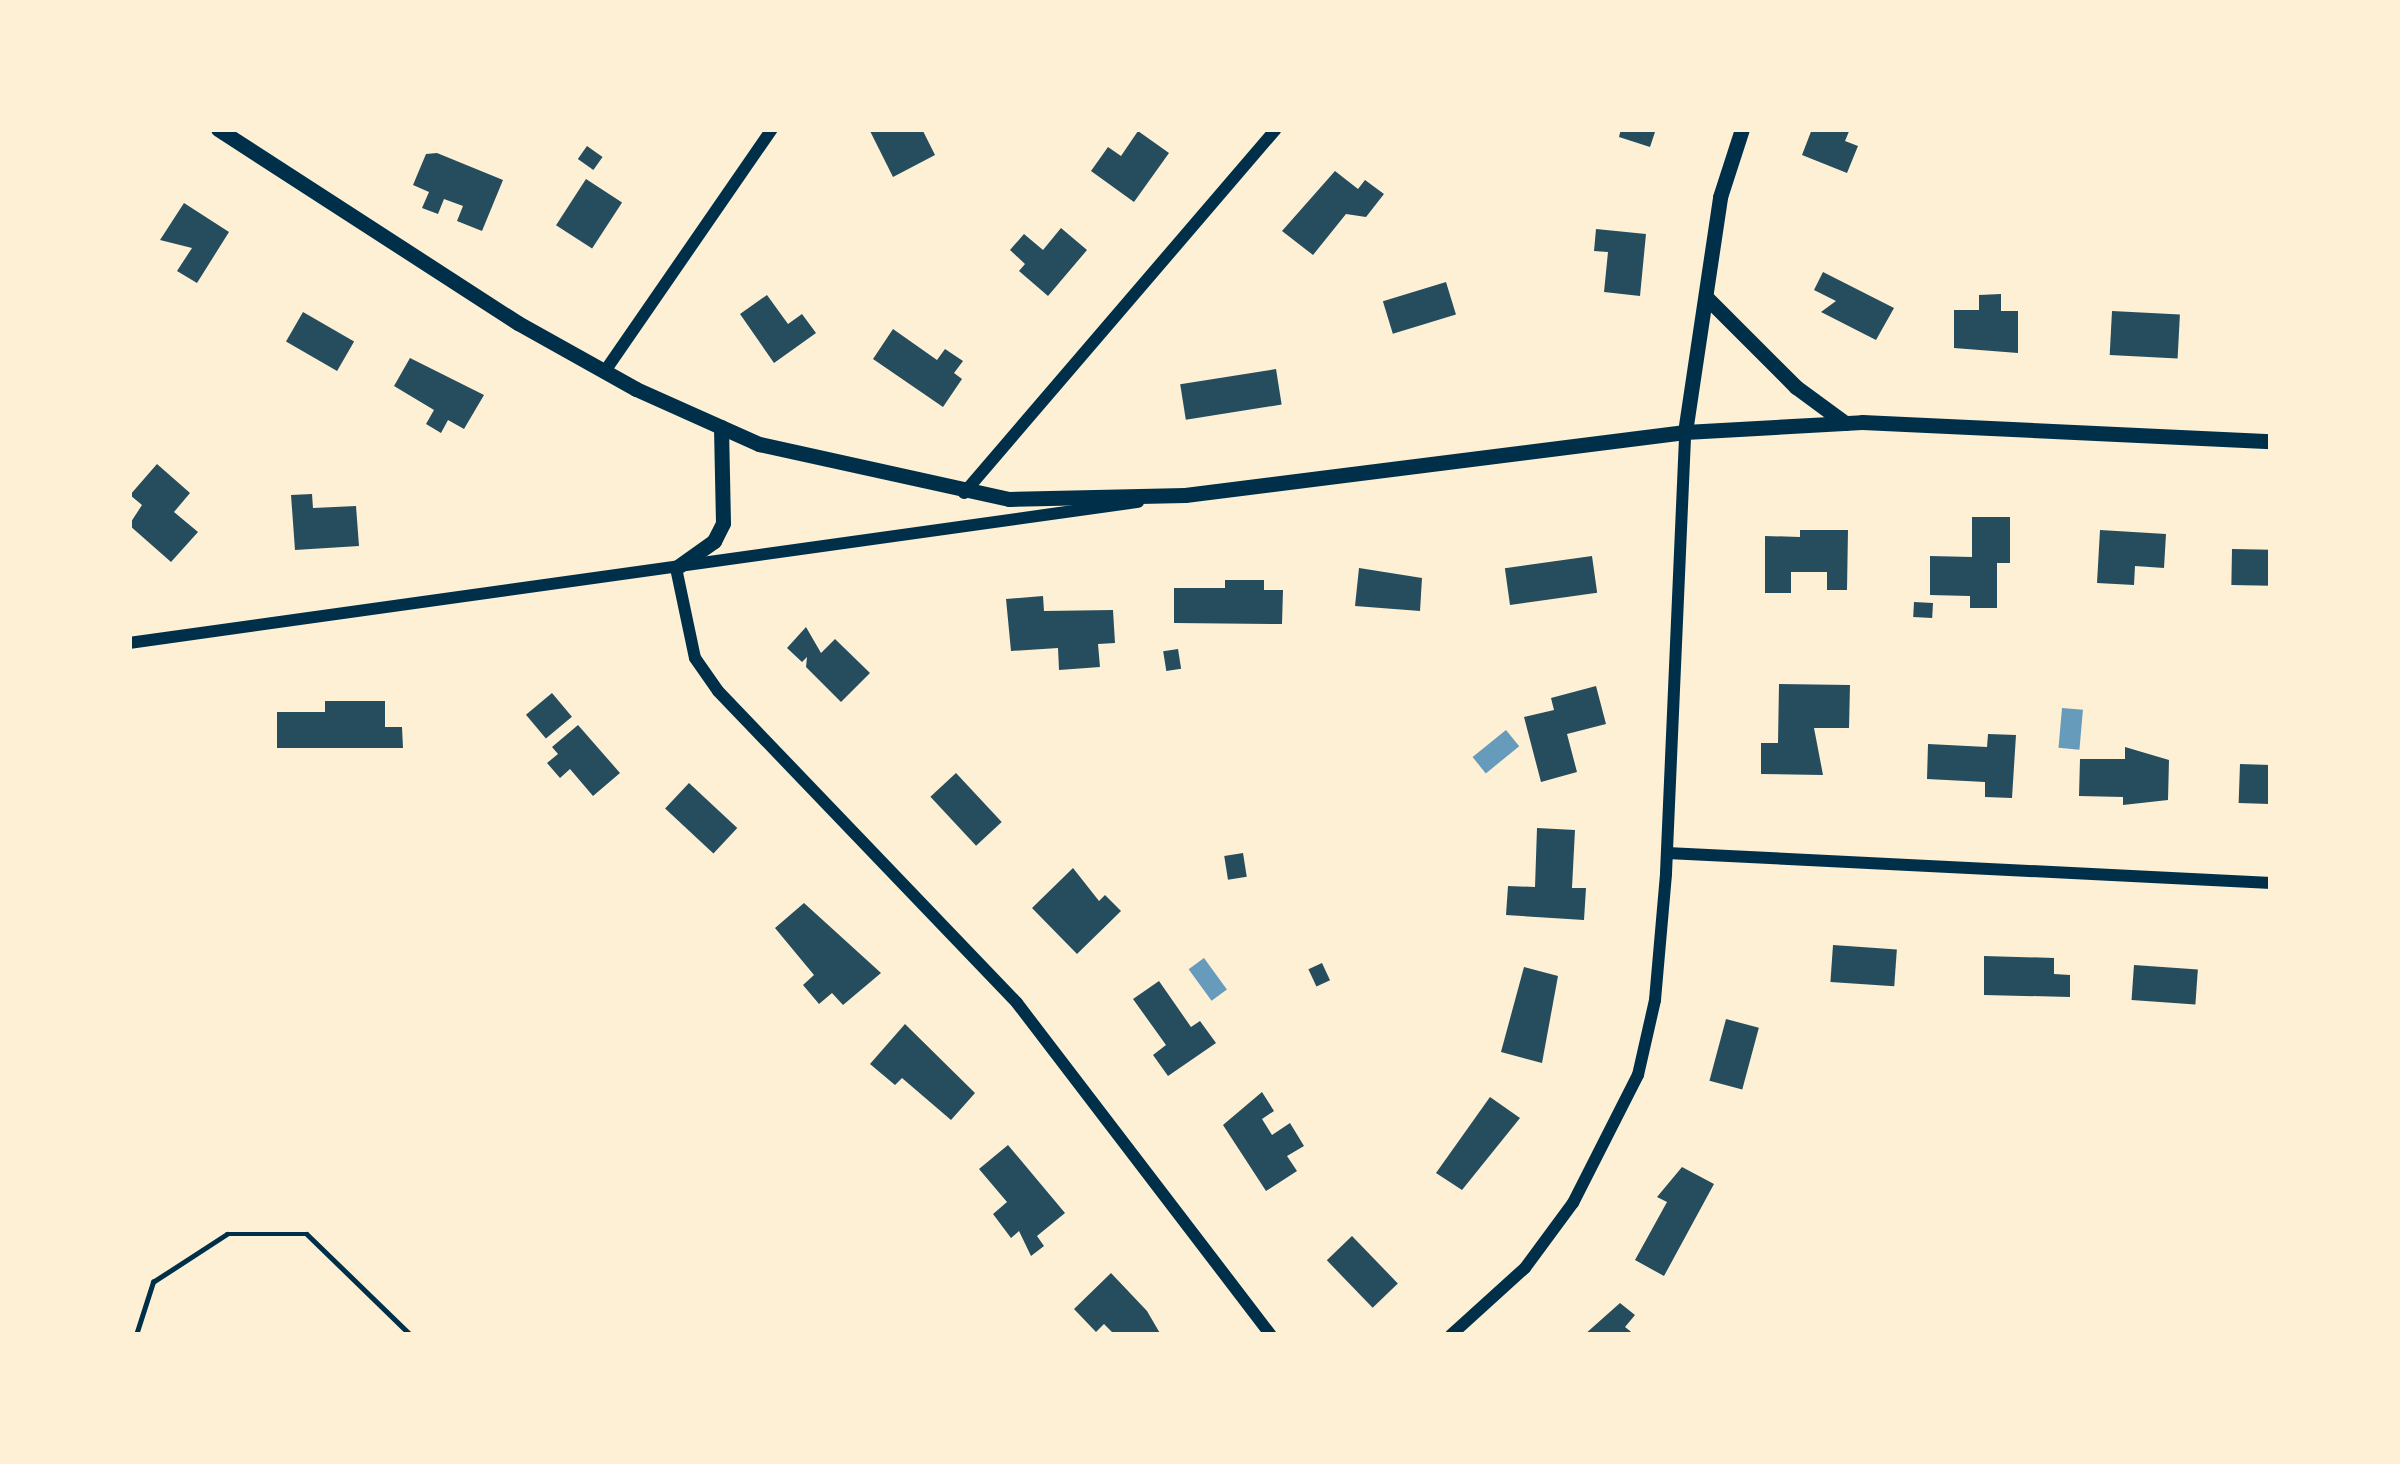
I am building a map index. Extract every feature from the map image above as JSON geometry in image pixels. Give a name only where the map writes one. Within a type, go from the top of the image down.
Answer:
[{"type":"street","points":[[218,129],[605,371],[759,444],[1009,500],[1185,495]]},
{"type":"street","points":[[605,371],[772,129]]},
{"type":"street","points":[[964,493],[1276,129]]},
{"type":"street","points":[[1451,1335],[1525,1268],[1609,1143],[1639,1075],[1655,1000],[1667,853],[1685,432],[1720,197],[1742,129]]},
{"type":"street","points":[[1707,298],[1796,387],[1845,423]]},
{"type":"street","points":[[129,643],[1185,495],[1685,432],[1845,423],[2271,441]]},
{"type":"street","points":[[676,568],[714,541],[723,523],[721,427]]},
{"type":"street","points":[[676,568],[695,658],[718,691],[1017,1003],[1271,1335]]},
{"type":"street","points":[[1667,853],[2271,883]]},
{"type":"path","points":[[136,1335],[153,1282],[227,1234],[307,1234],[411,1335]]},
{"type":"water","points":[[2062,708],[2083,710],[2079,750],[2059,748]]},
{"type":"water","points":[[1506,730],[1519,746],[1486,773],[1473,757]]},
{"type":"water","points":[[1204,958],[1227,990],[1212,1001],[1189,969]]},
{"type":"building","points":[[869,129],[922,129],[935,155],[893,177]]},
{"type":"building","points":[[1621,129],[1656,129],[1650,147],[1619,137]]},
{"type":"building","points":[[1812,129],[1850,129],[1845,141],[1858,146],[1847,173],[1802,155]]},
{"type":"building","points":[[1138,131],[1169,153],[1134,202],[1091,171],[1108,147],[1121,156]]},
{"type":"building","points":[[587,146],[603,157],[593,170],[578,159]]},
{"type":"building","points":[[437,153],[503,180],[482,231],[457,221],[463,206],[444,199],[438,214],[422,208],[429,192],[413,185],[426,154]]},
{"type":"building","points":[[1335,171],[1358,189],[1365,180],[1384,194],[1366,217],[1346,214],[1313,255],[1282,231]]},
{"type":"building","points":[[586,179],[622,202],[592,249],[556,225]]},
{"type":"building","points":[[184,203],[229,232],[197,283],[177,271],[192,248],[160,240]]},
{"type":"building","points":[[1061,228],[1087,250],[1048,296],[1019,271],[1025,264],[1010,250],[1024,234],[1043,250]]},
{"type":"building","points":[[1596,229],[1646,234],[1640,296],[1604,292],[1608,252],[1594,251]]},
{"type":"building","points":[[1823,272],[1894,308],[1876,340],[1821,312],[1836,301],[1814,290]]},
{"type":"building","points":[[1446,282],[1456,315],[1393,334],[1383,301]]},
{"type":"building","points":[[2001,294],[2001,311],[2018,311],[2018,353],[1954,348],[1954,310],[1979,310],[1979,295]]},
{"type":"building","points":[[767,295],[788,324],[802,314],[816,333],[774,363],[740,314]]},
{"type":"building","points":[[2112,311],[2180,315],[2178,358],[2110,355]]},
{"type":"building","points":[[303,312],[354,342],[337,371],[286,341]]},
{"type":"building","points":[[893,329],[937,360],[945,349],[963,361],[954,373],[962,379],[943,407],[873,359]]},
{"type":"building","points":[[410,358],[484,395],[464,429],[448,420],[441,433],[426,424],[434,410],[394,386]]},
{"type":"building","points":[[1276,369],[1282,405],[1186,420],[1180,384]]},
{"type":"building","points":[[157,464],[190,493],[174,512],[198,532],[171,562],[129,525],[142,505],[130,495]]},
{"type":"building","points":[[312,494],[313,508],[356,506],[359,546],[295,550],[291,495]]},
{"type":"building","points":[[1972,517],[2010,517],[2010,563],[1997,563],[1997,608],[1970,608],[1970,596],[1930,595],[1930,556],[1972,557]]},
{"type":"building","points":[[1800,530],[1848,530],[1847,590],[1827,590],[1827,572],[1791,572],[1791,593],[1765,593],[1765,536],[1800,537]]},
{"type":"building","points":[[2100,530],[2166,534],[2164,568],[2135,566],[2134,585],[2097,583]]},
{"type":"building","points":[[2232,549],[2271,550],[2270,586],[2231,585]]},
{"type":"building","points":[[1592,556],[1597,593],[1510,605],[1505,568]]},
{"type":"building","points":[[1359,568],[1422,578],[1420,611],[1355,606]]},
{"type":"building","points":[[1225,580],[1264,580],[1264,590],[1283,590],[1282,624],[1174,623],[1174,588],[1225,588]]},
{"type":"building","points":[[1043,596],[1044,611],[1113,610],[1115,643],[1098,644],[1100,667],[1059,670],[1058,648],[1011,651],[1006,599]]},
{"type":"building","points":[[1914,602],[1933,603],[1932,618],[1913,617]]},
{"type":"building","points":[[806,627],[821,653],[835,639],[870,673],[841,702],[806,667],[807,657],[802,662],[787,648]]},
{"type":"building","points":[[1178,649],[1181,669],[1166,671],[1163,651]]},
{"type":"building","points":[[1779,684],[1850,685],[1849,728],[1814,728],[1823,775],[1761,774],[1761,743],[1778,743]]},
{"type":"building","points":[[1596,686],[1606,724],[1567,734],[1577,772],[1541,782],[1524,717],[1554,710],[1551,698]]},
{"type":"building","points":[[552,693],[572,717],[546,739],[526,715]]},
{"type":"building","points":[[325,701],[385,701],[385,727],[402,727],[403,748],[277,748],[277,712],[325,712]]},
{"type":"building","points":[[578,725],[620,773],[593,796],[570,769],[560,778],[547,763],[558,754],[552,747]]},
{"type":"building","points":[[1988,734],[2016,735],[2012,798],[1985,797],[1985,782],[1927,779],[1928,744],[1987,747]]},
{"type":"building","points":[[2125,747],[2169,760],[2168,800],[2123,805],[2123,797],[2079,796],[2080,759],[2125,759]]},
{"type":"building","points":[[2240,764],[2271,765],[2270,804],[2239,803]]},
{"type":"building","points":[[956,773],[1002,822],[976,846],[930,797]]},
{"type":"building","points":[[689,783],[737,828],[713,854],[665,809]]},
{"type":"building","points":[[1537,828],[1575,830],[1572,888],[1586,888],[1584,920],[1506,915],[1508,886],[1535,887]]},
{"type":"building","points":[[1243,853],[1247,877],[1228,880],[1224,856]]},
{"type":"building","points":[[1073,868],[1099,901],[1105,895],[1121,911],[1077,954],[1032,908]]},
{"type":"building","points":[[804,903],[881,973],[843,1005],[832,993],[819,1004],[803,985],[814,975],[775,928]]},
{"type":"building","points":[[1833,945],[1897,949],[1894,986],[1830,982]]},
{"type":"building","points":[[1984,956],[2054,958],[2054,974],[2070,975],[2070,997],[1984,995]]},
{"type":"building","points":[[1322,963],[1330,980],[1316,987],[1308,969]]},
{"type":"building","points":[[2134,965],[2198,969],[2195,1004],[2132,1000]]},
{"type":"building","points":[[1524,967],[1558,976],[1542,1063],[1501,1052]]},
{"type":"building","points":[[1159,981],[1191,1027],[1200,1021],[1216,1043],[1168,1076],[1153,1055],[1166,1045],[1133,999]]},
{"type":"building","points":[[1726,1019],[1759,1028],[1742,1090],[1709,1081]]},
{"type":"building","points":[[905,1024],[975,1093],[951,1120],[902,1078],[895,1085],[870,1064]]},
{"type":"building","points":[[1262,1092],[1274,1111],[1262,1119],[1272,1135],[1290,1123],[1304,1146],[1287,1156],[1297,1171],[1266,1191],[1223,1125]]},
{"type":"building","points":[[1490,1097],[1520,1118],[1462,1190],[1436,1173]]},
{"type":"building","points":[[1008,1145],[1065,1213],[1037,1236],[1044,1246],[1031,1256],[1019,1231],[1011,1238],[993,1214],[1007,1202],[979,1169]]},
{"type":"building","points":[[1682,1167],[1714,1184],[1664,1276],[1635,1260],[1667,1202],[1657,1197]]},
{"type":"building","points":[[1352,1236],[1398,1283],[1373,1308],[1327,1260]]},
{"type":"building","points":[[1111,1273],[1147,1311],[1161,1335],[1115,1335],[1104,1324],[1096,1332],[1074,1309]]},
{"type":"building","points":[[1620,1303],[1635,1315],[1625,1327],[1635,1335],[1584,1335]]}]
